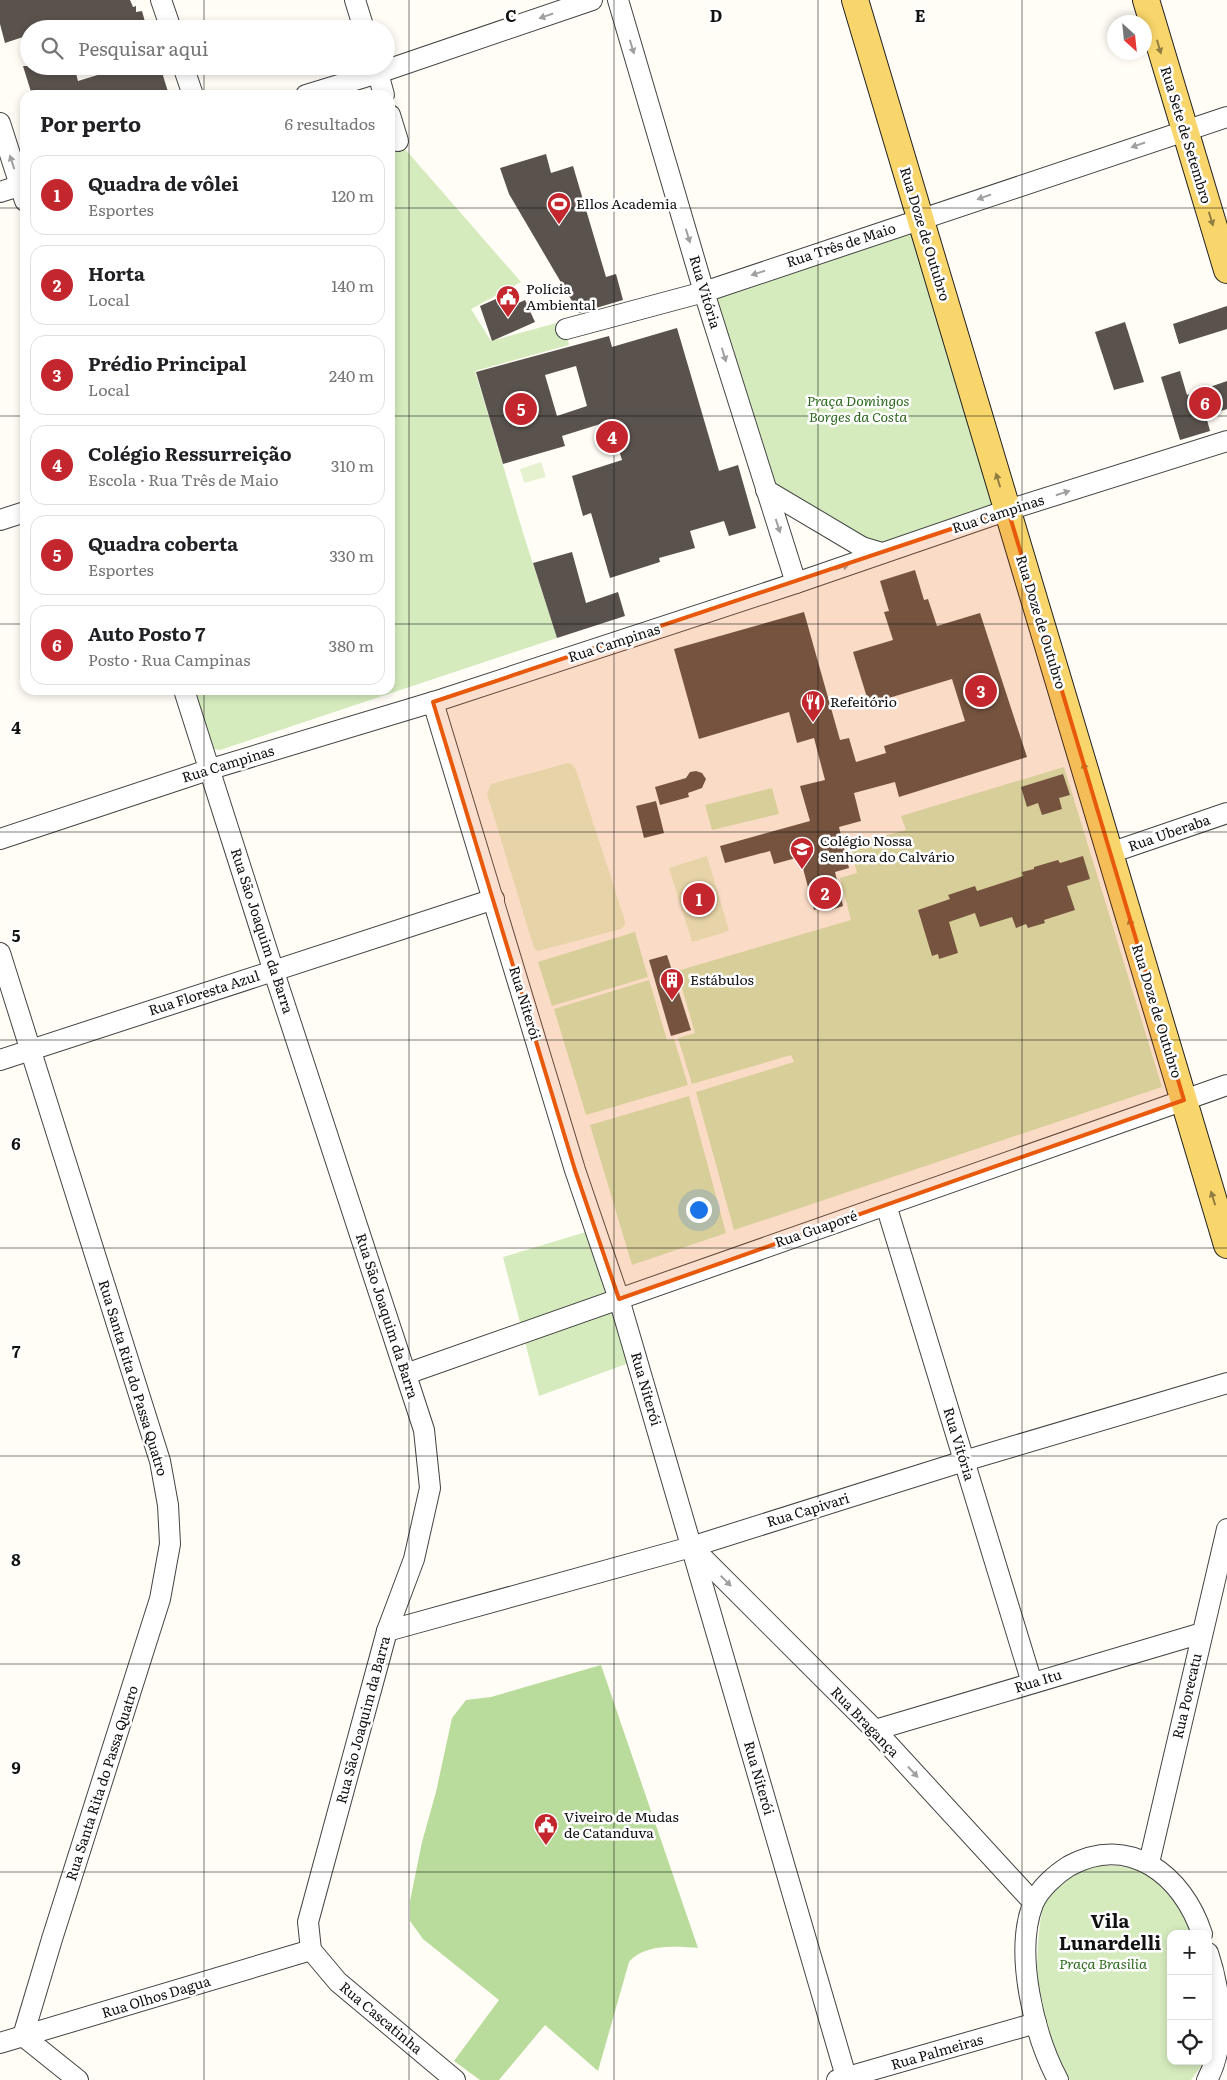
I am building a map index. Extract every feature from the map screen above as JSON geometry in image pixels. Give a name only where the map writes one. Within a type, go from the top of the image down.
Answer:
[{"type":"main road","name":"Rua Doze de Outubro","points":[[855,0],[1227,1245]]},
{"type":"main road","name":"Rua Sete de Setembro","points":[[1146,0],[1227,270]]},
{"type":"street","points":[[161,0],[168,20]]},
{"type":"street","points":[[355,0],[361,20]]},
{"type":"street","points":[[395,64],[592,0]]},
{"type":"street","name":"Rua Vitória","points":[[618,0],[704,292],[796,583]]},
{"type":"street","points":[[186,75],[191,90]]},
{"type":"street","points":[[320,90],[363,75]]},
{"type":"street","points":[[378,75],[383,90]]},
{"type":"street","name":"Rua Três de Maio","points":[[566,329],[704,292],[1227,116]]},
{"type":"street","points":[[0,123],[20,181]]},
{"type":"street","points":[[395,131],[398,141]]},
{"type":"street","points":[[0,192],[20,190]]},
{"type":"street","name":"Rua Campinas","points":[[0,839],[211,769],[433,702],[796,583],[1008,510],[1227,441]]},
{"type":"street","points":[[766,490],[856,544],[882,553]]},
{"type":"street","points":[[0,520],[20,514]]},
{"type":"street","name":"Rua São Joaquim da Barra","points":[[186,695],[424,1430],[430,1488],[414,1559],[388,1631],[308,1922],[311,1950]]},
{"type":"street","name":"Rua Niterói","points":[[433,702],[575,1170],[620,1298],[844,2079]]},
{"type":"street","name":"Rua Uberaba","points":[[1110,854],[1227,813]]},
{"type":"street","name":"Rua Floresta Azul","points":[[0,1060],[273,969],[494,899]]},
{"type":"street","name":"Rua Santa Rita do Passa Quatro","points":[[0,953],[160,1461],[168,1505],[170,1544],[160,1600],[23,2036]]},
{"type":"street","name":"Rua Guaporé","points":[[406,1374],[1227,1085]]},
{"type":"street","name":"Rua Vitória","points":[[886,1205],[1032,1683]]},
{"type":"street","name":"Rua Capivari","points":[[388,1631],[691,1547],[964,1461],[1227,1383]]},
{"type":"street","name":"Rua Porecatu","points":[[1149,1863],[1227,1529]]},
{"type":"street","name":"Rua Bragança","points":[[691,1547],[875,1730],[1033,1902]]},
{"type":"street","name":"Rua Itu","points":[[875,1730],[1202,1633]]},
{"type":"street","points":[[1058,2080],[1046,2058],[1036,2023],[1026,1964],[1027,1931],[1033,1902],[1054,1874],[1084,1858],[1123,1854],[1149,1863],[1171,1879],[1186,1899],[1201,1930]]},
{"type":"street","name":"Rua Olhos Dagua","points":[[0,2043],[311,1950]]},
{"type":"street","name":"Rua Cascatinha","points":[[311,1950],[338,1982],[455,2080]]},
{"type":"street","points":[[1207,2080],[1222,2045],[1222,2015],[1216,1960]]},
{"type":"street","name":"Rua Palmeiras","points":[[844,2079],[1036,2023]]},
{"type":"street","points":[[23,2036],[78,2080]]},
{"type":"highlighted area","points":[[1008,510],[1184,1100],[619,1299],[575,1170],[433,702]]},
{"type":"green space","points":[[398,141],[521,282],[471,309],[491,341],[560,322],[566,329],[569,345],[475,371],[524,536],[557,638],[395,692],[395,142]]},
{"type":"green space","name":"Praça Domingos Borges da Costa","points":[[911,227],[999,505],[878,548],[770,485],[715,298]]},
{"type":"green space","points":[[541,462],[546,477],[524,483],[520,469]]},
{"type":"green space","points":[[186,695],[385,695],[220,750],[207,748]]},
{"type":"green space","points":[[568,763],[572,764],[576,770],[625,925],[621,929],[538,951],[534,948],[487,794],[491,784]]},
{"type":"green space","points":[[1064,767],[1162,1087],[734,1230],[696,1092],[794,1062],[791,1055],[692,1084],[678,1038],[695,1033],[677,971],[851,920],[840,878],[857,873],[850,845],[906,830],[901,816]]},
{"type":"green space","points":[[772,788],[779,814],[712,830],[705,805]]},
{"type":"green space","points":[[707,856],[729,931],[692,942],[669,868]]},
{"type":"green space","points":[[635,932],[648,977],[552,1006],[538,962]]},
{"type":"green space","points":[[649,980],[667,1040],[674,1039],[688,1085],[586,1115],[554,1009]]},
{"type":"green space","points":[[689,1096],[726,1233],[632,1265],[590,1125]]},
{"type":"green space","points":[[599,1228],[637,1360],[539,1396],[503,1257]]},
{"type":"green space","points":[[601,1665],[698,1948],[670,1947],[651,1949],[635,1956],[629,1962],[598,2071],[545,2025],[499,2080],[480,2080],[454,2061],[499,2000],[423,1939],[410,1921],[410,1901],[422,1842],[436,1792],[452,1718],[466,1700],[491,1697]]},
{"type":"green space","name":"Praça Brasilia","points":[[1095,1866],[1118,1866],[1145,1871],[1170,1889],[1192,1930],[1167,1930],[1167,2065],[1202,2065],[1191,2080],[1070,2080],[1056,2061],[1049,2046],[1043,2031],[1039,2012],[1037,1978],[1038,1938],[1044,1905],[1048,1895],[1060,1883],[1083,1869]]},
{"type":"building","points":[[0,0],[130,0],[133,7],[136,6],[136,12],[142,11],[144,20],[20,20],[20,38],[5,43],[0,24]]},
{"type":"building","points":[[26,75],[76,75],[78,81],[98,75],[163,75],[167,90],[30,90]]},
{"type":"building","name":"Ellos Academia","points":[[546,154],[551,173],[573,166],[606,277],[616,274],[623,300],[579,313],[509,194],[500,168]]},
{"type":"building","name":"Polícia Ambiental","points":[[505,295],[510,307],[525,300],[535,322],[492,341],[480,306]]},
{"type":"building","points":[[1227,306],[1227,329],[1179,344],[1173,324]]},
{"type":"building","points":[[1125,322],[1144,382],[1114,390],[1095,332]]},
{"type":"building","points":[[677,328],[719,471],[738,465],[756,528],[729,536],[724,521],[690,531],[695,548],[659,558],[660,562],[610,578],[591,513],[583,516],[572,476],[622,460],[610,421],[562,436],[565,446],[503,464],[476,372],[609,336],[612,347]],"holes":[[[576,366],[587,406],[557,416],[545,375]]]},
{"type":"building","points":[[1180,371],[1187,395],[1227,381],[1227,409],[1206,416],[1210,431],[1180,440],[1161,377]]},
{"type":"building","points":[[572,552],[586,603],[618,592],[625,616],[557,638],[533,563]]},
{"type":"building","points":[[915,570],[924,600],[928,599],[937,626],[980,613],[1027,757],[899,797],[895,782],[854,793],[861,821],[839,827],[849,868],[835,872],[843,906],[831,910],[830,906],[814,910],[800,857],[774,864],[770,851],[725,863],[720,846],[810,821],[800,786],[825,780],[814,738],[797,743],[789,712],[699,739],[674,649],[804,612],[840,740],[849,738],[856,762],[886,753],[884,746],[965,721],[952,679],[869,704],[853,652],[893,640],[884,612],[889,611],[880,581]]},
{"type":"building","points":[[690,772],[702,773],[706,779],[702,788],[688,793],[689,797],[660,805],[655,787],[686,778]]},
{"type":"building","points":[[1063,774],[1070,795],[1059,798],[1062,809],[1042,815],[1038,803],[1027,807],[1021,787]]},
{"type":"building","points":[[656,801],[664,833],[644,838],[636,806]]},
{"type":"building","points":[[1083,856],[1090,879],[1067,886],[1075,910],[1044,920],[1045,923],[1028,928],[1026,924],[1016,928],[1012,917],[980,927],[975,913],[949,922],[958,953],[939,959],[938,954],[932,956],[918,910],[950,899],[948,895],[975,886],[977,891],[1023,876],[1022,872],[1034,869],[1034,867],[1058,860],[1060,863]]},
{"type":"building","name":"Estábulos","points":[[667,955],[691,1030],[671,1036],[649,960]]},
{"type":"place","name":"Ellos Academia","points":[[559,225]]},
{"type":"place","name":"Polícia Ambiental","points":[[508,318]]},
{"type":"place","name":"Auto Posto 7","points":[[1205,403]]},
{"type":"place","name":"Quadra coberta","points":[[521,409]]},
{"type":"place","name":"Colégio Ressurreição","points":[[612,437]]},
{"type":"place","name":"Prédio Principal","points":[[981,691]]},
{"type":"place","name":"Refeitório","points":[[813,723]]},
{"type":"place","name":"Colégio Nossa Senhora do Calvário","points":[[802,870]]},
{"type":"place","name":"Horta","points":[[825,893]]},
{"type":"place","name":"Quadra de vôlei","points":[[699,899]]},
{"type":"place","name":"Estábulos","points":[[672,1001]]},
{"type":"place","name":"Viveiro de Mudas de Catanduva","points":[[546,1846]]},
{"type":"district","name":"Vila Lunardelli","points":[[1110,1932]]}]
